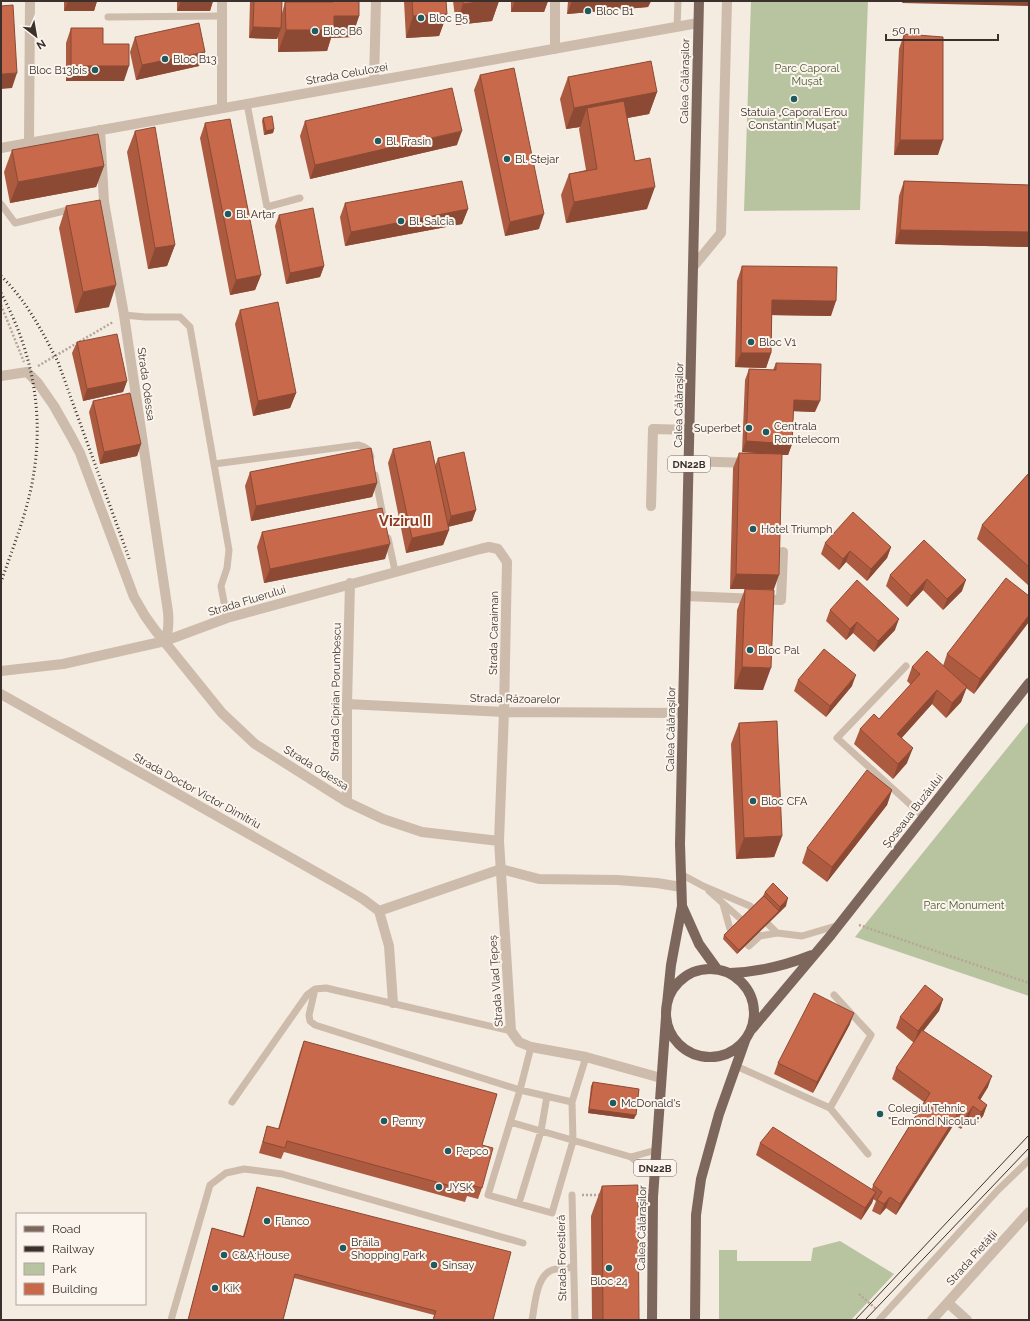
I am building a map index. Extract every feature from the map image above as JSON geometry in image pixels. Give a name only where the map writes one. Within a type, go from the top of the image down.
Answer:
[{"type":"main road","name":"Calea Călărașilor","points":[[667,1004],[671,965],[682,906],[683,713],[690,461],[698,1]]},
{"type":"main road","name":"Șoseaua Buzăului","points":[[752,1029],[839,925],[1029,683]]},
{"type":"main road","name":"Calea Călărașilor","points":[[682,906],[699,944],[717,969]]},
{"type":"main road","name":"Șoseaua Buzăului","points":[[730,973],[764,970],[782,966],[814,954]]},
{"type":"main road","name":"DN22B","points":[[704,969],[717,969],[730,973],[741,981],[749,992],[754,1005],[752,1029],[739,1047],[727,1054],[713,1057],[699,1056],[686,1050],[676,1041],[669,1029],[666,1017],[667,1004],[671,991],[679,980],[691,973],[704,969]]},
{"type":"main road","name":"Calea Călărașilor","points":[[652,1320],[653,1197],[666,1017]]},
{"type":"main road","name":"DN22B","points":[[695,1320],[696,1215],[701,1179],[719,1114],[746,1038]]},
{"type":"street","points":[[29,143],[30,1]]},
{"type":"street","points":[[222,1],[222,108]]},
{"type":"street","points":[[374,81],[376,1]]},
{"type":"street","points":[[555,1],[555,49]]},
{"type":"street","points":[[693,267],[721,233],[727,1]]},
{"type":"street","name":"Strada Celulozei","points":[[1,148],[698,23]]},
{"type":"street","name":"Strada Odessa","points":[[100,130],[100,203],[124,315],[168,612],[169,623],[165,641]]},
{"type":"street","points":[[1,376],[27,372]]},
{"type":"street","name":"Strada Odessa","points":[[27,372],[46,395],[71,436],[82,460],[134,597],[144,616],[222,713],[255,744],[347,802],[383,819],[422,832],[499,841]]},
{"type":"street","points":[[651,506],[653,429],[690,430]]},
{"type":"street","points":[[690,461],[759,464]]},
{"type":"street","name":"Strada Fluerului","points":[[1,671],[63,664],[165,641],[227,618],[350,583],[480,549],[489,547],[498,549]]},
{"type":"street","name":"Strada Caraiman","points":[[498,549],[504,555],[507,562],[504,712],[499,841]]},
{"type":"street","points":[[686,596],[781,600],[782,552]]},
{"type":"street","name":"Strada Ciprian Porumbescu","points":[[347,802],[347,704],[350,583]]},
{"type":"street","name":"Strada Doctor Victor Dimitriu","points":[[1,694],[334,882],[363,899],[379,912]]},
{"type":"street","name":"Strada Răzoarelor","points":[[347,704],[504,712],[683,713]]},
{"type":"street","name":"Strada Vlad Țepeș","points":[[499,841],[511,1031],[519,1042],[530,1047],[586,1058],[661,1078]]},
{"type":"street","points":[[393,1003],[389,946],[379,912],[501,869],[539,879],[617,880],[657,883],[681,887]]},
{"type":"street","name":"Strada Pietății","points":[[932,1320],[1029,1212]]},
{"type":"street","points":[[948,1302],[967,1320]]},
{"type":"lane","points":[[677,27],[678,1]]},
{"type":"lane","points":[[108,17],[222,16]]},
{"type":"lane","points":[[247,104],[267,207],[300,198]]},
{"type":"lane","points":[[1,204],[15,223],[82,207]]},
{"type":"lane","points":[[124,315],[145,317],[180,317],[190,327],[229,550],[227,568],[221,586],[227,618]]},
{"type":"lane","points":[[214,464],[358,445],[365,447],[370,451],[395,571]]},
{"type":"lane","points":[[906,666],[837,738],[924,817]]},
{"type":"lane","points":[[681,874],[703,886],[750,906],[777,933]]},
{"type":"lane","points":[[703,886],[760,936]]},
{"type":"lane","points":[[723,904],[730,929],[749,946],[760,936],[777,933],[802,936],[839,925]]},
{"type":"lane","points":[[232,1102],[306,995],[315,989],[326,988],[511,1031]]},
{"type":"lane","points":[[315,989],[309,1015],[310,1021],[315,1025],[520,1090],[572,1102]]},
{"type":"lane","points":[[830,1108],[871,1035],[834,996]]},
{"type":"lane","points":[[530,1047],[520,1090],[488,1195],[552,1213],[573,1141],[572,1102],[586,1058]]},
{"type":"lane","points":[[736,1066],[830,1108],[868,1154]]},
{"type":"lane","points":[[519,1204],[541,1131],[547,1096]]},
{"type":"lane","points":[[510,1122],[631,1157],[655,1176]]},
{"type":"lane","points":[[631,1157],[656,1150]]},
{"type":"lane","points":[[881,1318],[998,1190],[1029,1160]]},
{"type":"lane","points":[[171,1320],[210,1184],[226,1173],[244,1168],[282,1174],[523,1243]]},
{"type":"lane","name":"Strada Forestieră","points":[[572,1195],[574,1320]]},
{"type":"lane","points":[[532,1320],[542,1277],[552,1270],[573,1267]]},
{"type":"path","points":[[1,305],[19,348],[27,372],[124,315]]},
{"type":"path","points":[[859,925],[1029,983]]},
{"type":"path","points":[[572,1195],[607,1195]]},
{"type":"path","points":[[859,1294],[881,1318]]},
{"type":"green space","name":"Parc Caporal Mușat","points":[[751,1],[868,1],[860,210],[744,211]]},
{"type":"green space","name":"Parc Monument","points":[[1029,721],[1029,996],[855,937]]},
{"type":"green space","points":[[840,1241],[894,1274],[851,1320],[719,1320],[719,1250],[737,1250],[737,1261],[811,1261],[813,1248]]},
{"type":"building","points":[[254,1],[282,1],[281,28],[253,27]]},
{"type":"building","points":[[359,1],[359,16],[334,16],[334,30],[286,30],[285,2]]},
{"type":"building","points":[[412,1],[446,1],[447,14],[413,16]]},
{"type":"building","points":[[463,1],[486,1],[463,4]]},
{"type":"building","points":[[13,5],[17,73],[1,74],[1,6]]},
{"type":"building","points":[[199,23],[205,52],[142,65],[135,37]]},
{"type":"building","points":[[71,28],[103,28],[103,44],[129,44],[129,66],[71,66]]},
{"type":"building","points":[[904,34],[943,37],[943,140],[900,140]]},
{"type":"building","points":[[651,61],[657,92],[574,108],[568,77]]},
{"type":"building","name":"Bl. Stejar","points":[[514,68],[544,214],[510,222],[480,75]]},
{"type":"building","name":"Bl. Frasin","points":[[452,88],[462,131],[315,165],[305,121]]},
{"type":"building","points":[[624,101],[635,161],[650,158],[655,187],[574,202],[569,174],[597,169],[587,108]]},
{"type":"building","points":[[272,116],[274,129],[266,131],[263,118]]},
{"type":"building","name":"Bl. Arțar","points":[[230,119],[261,275],[236,280],[205,123]]},
{"type":"building","points":[[155,127],[175,245],[155,248],[135,131]]},
{"type":"building","points":[[98,134],[104,166],[18,182],[12,150]]},
{"type":"building","points":[[462,181],[468,209],[351,232],[345,203]]},
{"type":"building","points":[[904,181],[1029,185],[1029,232],[900,230]]},
{"type":"building","points":[[100,200],[116,285],[83,292],[66,206]]},
{"type":"building","points":[[313,208],[324,266],[290,273],[279,215]]},
{"type":"building","name":"Bloc V1","points":[[742,266],[837,267],[836,301],[772,300],[771,353],[741,353]]},
{"type":"building","points":[[278,302],[296,393],[258,401],[240,310]]},
{"type":"building","points":[[117,334],[127,381],[87,389],[77,342]]},
{"type":"building","name":"Centrala Romtelecom","points":[[776,363],[821,364],[820,401],[794,400],[792,444],[746,441],[749,369],[776,370]]},
{"type":"building","points":[[130,393],[141,444],[104,452],[93,401]]},
{"type":"building","points":[[430,441],[449,530],[412,538],[393,449]]},
{"type":"building","points":[[371,448],[377,483],[256,506],[250,472]]},
{"type":"building","points":[[464,452],[476,510],[451,516],[438,458]]},
{"type":"building","name":"Hotel Triumph","points":[[739,453],[782,454],[779,575],[736,574]]},
{"type":"building","points":[[1029,473],[1029,567],[982,525]]},
{"type":"building","points":[[382,508],[390,544],[270,569],[262,532]]},
{"type":"building","points":[[853,512],[891,547],[871,569],[850,551],[843,559],[825,543]]},
{"type":"building","points":[[924,540],[966,580],[947,599],[927,579],[911,596],[890,575]]},
{"type":"building","points":[[1006,578],[1029,596],[1029,615],[980,679],[947,654]]},
{"type":"building","points":[[857,580],[899,619],[878,641],[857,622],[850,629],[830,610]]},
{"type":"building","points":[[745,589],[774,590],[771,668],[742,667]]},
{"type":"building","points":[[824,649],[856,675],[830,706],[798,680]]},
{"type":"building","points":[[927,651],[967,687],[952,703],[937,690],[897,734],[913,748],[898,764],[860,729],[874,714],[879,719],[920,674],[912,667]]},
{"type":"building","name":"Bloc CFA","points":[[777,721],[782,836],[744,838],[739,723]]},
{"type":"building","points":[[867,770],[892,790],[832,867],[807,848]]},
{"type":"building","points":[[773,883],[788,898],[780,907],[765,892]]},
{"type":"building","points":[[764,896],[779,911],[739,950],[724,935]]},
{"type":"building","points":[[925,985],[943,999],[918,1031],[900,1017]]},
{"type":"building","points":[[814,993],[854,1013],[817,1082],[778,1063]]},
{"type":"building","points":[[922,1030],[992,1076],[978,1098],[987,1105],[981,1112],[973,1106],[965,1118],[949,1107],[957,1115],[900,1204],[890,1197],[884,1204],[877,1200],[882,1192],[873,1185],[930,1093],[896,1068]]},
{"type":"building","name":"Penny","points":[[304,1041],[497,1094],[482,1145],[493,1148],[482,1188],[470,1185],[469,1191],[287,1141],[285,1148],[263,1142],[267,1126],[279,1129]]},
{"type":"building","name":"McDonald's","points":[[593,1082],[639,1089],[636,1115],[589,1109]]},
{"type":"building","points":[[773,1127],[876,1192],[865,1208],[760,1143]]},
{"type":"building","points":[[638,1185],[639,1320],[603,1320],[602,1186]]},
{"type":"building","name":"Brăila Shopping Park","points":[[257,1187],[511,1252],[493,1320],[433,1320],[436,1311],[295,1274],[283,1320],[188,1320],[212,1228],[244,1237]]},
{"type":"tram line","points":[[855,1320],[1029,1135]]},
{"type":"tram line","points":[[865,1320],[1029,1148]]},
{"type":"railway","points":[[1,276],[18,295],[40,327],[58,362],[130,561]]},
{"type":"railway","points":[[1,293],[13,317],[22,341],[34,390],[37,416],[35,467],[30,493],[17,538],[1,582]]},
{"type":"place","name":"Bloc B1","points":[[588,11]]},
{"type":"place","name":"Bloc B5","points":[[421,18]]},
{"type":"place","name":"Bloc B6","points":[[315,31]]},
{"type":"place","name":"Bloc B13","points":[[165,59]]},
{"type":"place","name":"Bloc B13bis","points":[[95,70]]},
{"type":"place","name":"Statuia „Caporal Erou Constantin Mușat”","points":[[794,99]]},
{"type":"place","name":"Bl. Frasin","points":[[378,141]]},
{"type":"place","name":"Bl. Stejar","points":[[507,159]]},
{"type":"place","name":"Bl. Arțar","points":[[228,214]]},
{"type":"place","name":"Bl. Salcia","points":[[401,221]]},
{"type":"place","name":"Bloc V1","points":[[751,342]]},
{"type":"place","name":"Superbet","points":[[749,428]]},
{"type":"place","name":"Centrala Romtelecom","points":[[766,432]]},
{"type":"place","name":"Hotel Triumph","points":[[753,529]]},
{"type":"place","name":"Bloc Pal","points":[[750,650]]},
{"type":"place","name":"Bloc CFA","points":[[753,801]]},
{"type":"place","name":"McDonald's","points":[[613,1103]]},
{"type":"place","name":"Colegiul Tehnic \"Edmond Nicolau\"","points":[[880,1114]]},
{"type":"place","name":"Penny","points":[[384,1121]]},
{"type":"place","name":"Pepco","points":[[448,1151]]},
{"type":"place","name":"JYSK","points":[[439,1187]]},
{"type":"place","name":"Flanco","points":[[267,1221]]},
{"type":"place","name":"Brăila Shopping Park","points":[[343,1248]]},
{"type":"place","name":"C&A;House","points":[[224,1255]]},
{"type":"place","name":"Sinsay","points":[[434,1265]]},
{"type":"place","name":"Bloc 24","points":[[609,1268]]},
{"type":"place","name":"KiK","points":[[215,1288]]},
{"type":"district","name":"Viziru II","points":[[405,521]]}]
